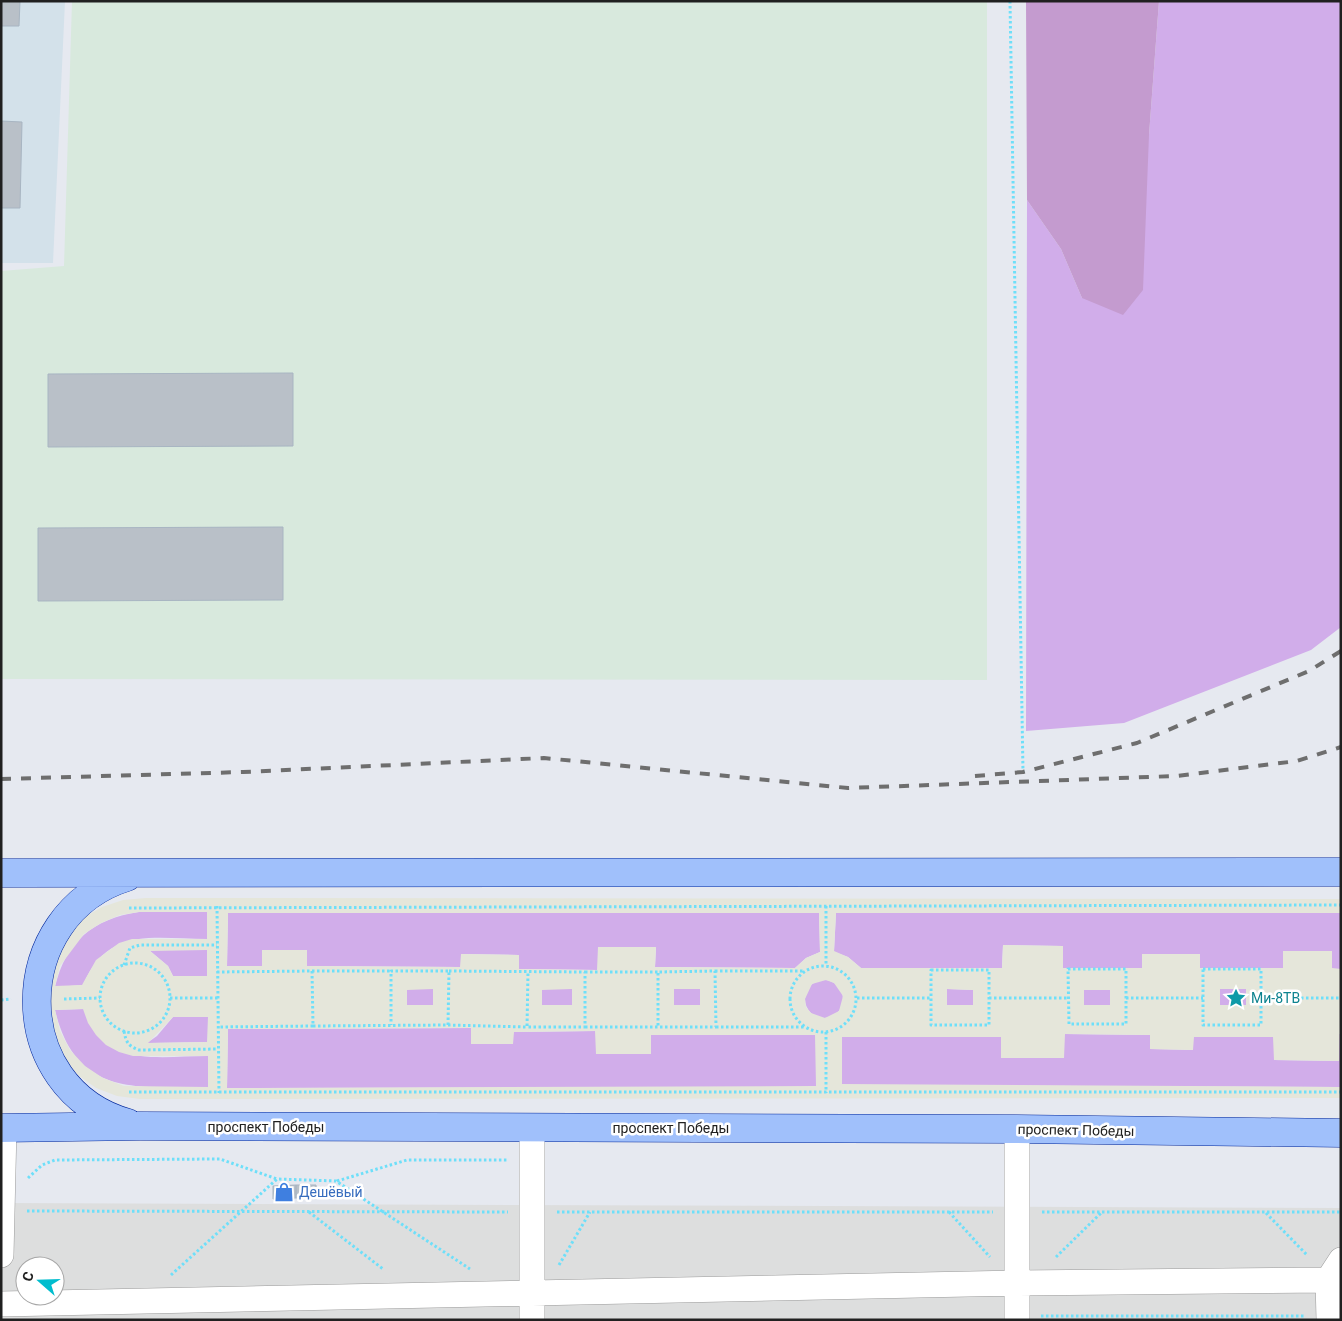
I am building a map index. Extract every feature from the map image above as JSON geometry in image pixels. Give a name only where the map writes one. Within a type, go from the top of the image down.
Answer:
[{"type":"main road","points":[[1,873],[1341,872]]},
{"type":"main road","points":[[138,874],[117,880],[97,890],[64,919],[52,938],[43,958],[38,979],[36,1001],[38,1023],[44,1044],[53,1064],[66,1082],[81,1098],[99,1111],[119,1120],[140,1126]]},
{"type":"main road","name":"проспект Победы","points":[[3,1128],[140,1126],[1016,1129],[1341,1133]]},
{"type":"lane","points":[[1,1255],[3,1128]]},
{"type":"lane","points":[[532,1128],[532,1212],[521,1294],[532,1320]]},
{"type":"lane","points":[[1016,1129],[1017,1318]]},
{"type":"lane","points":[[1,1304],[28,1312],[154,1301],[1018,1283],[1334,1270],[1330,1315]]},
{"type":"path","points":[[1010,1],[1023,772]]},
{"type":"path","points":[[123,908],[217,906],[1341,905]]},
{"type":"path","points":[[217,906],[219,1093]]},
{"type":"path","points":[[826,906],[826,966]]},
{"type":"path","points":[[124,965],[130,948],[140,945],[217,945]]},
{"type":"path","points":[[141,964],[156,970],[164,978],[170,998],[168,1009],[156,1026],[146,1031],[124,1031],[107,1019],[102,1009],[100,998],[107,978],[114,970],[124,965],[141,964]]},
{"type":"path","points":[[217,972],[805,971],[826,966],[844,973],[855,988],[857,998],[855,1008],[845,1025],[826,1032],[815,1031],[805,1027],[528,1027],[391,1024],[218,1027]]},
{"type":"path","points":[[1068,969],[1126,969],[1126,998],[1126,1024],[1068,1024],[1068,969]]},
{"type":"path","points":[[1203,969],[1261,969],[1261,1025],[1203,1025],[1203,998],[1203,969]]},
{"type":"path","points":[[931,970],[989,970],[989,998],[989,1025],[931,1025],[931,970]]},
{"type":"path","points":[[312,971],[313,1026]]},
{"type":"path","points":[[391,1024],[392,971]]},
{"type":"path","points":[[448,1025],[449,971]]},
{"type":"path","points":[[715,971],[716,1027]]},
{"type":"path","points":[[805,971],[795,983],[790,998],[792,1009],[797,1019],[805,1027]]},
{"type":"path","points":[[528,972],[528,1027]]},
{"type":"path","points":[[585,972],[586,1027]]},
{"type":"path","points":[[658,972],[658,1027]]},
{"type":"path","points":[[68,999],[100,998]]},
{"type":"path","points":[[170,998],[218,998]]},
{"type":"path","points":[[857,998],[931,998]]},
{"type":"path","points":[[989,998],[1068,998]]},
{"type":"path","points":[[1126,998],[1203,998]]},
{"type":"path","points":[[1261,998],[1341,998]]},
{"type":"path","points":[[124,1031],[126,1042],[131,1047],[139,1050],[218,1049]]},
{"type":"path","points":[[826,1032],[826,1092]]},
{"type":"path","points":[[124,1091],[219,1093],[1341,1092]]},
{"type":"path","points":[[24,1183],[33,1172],[55,1160],[220,1159],[277,1179],[336,1181],[407,1160],[507,1160],[512,1162]]},
{"type":"path","points":[[154,1301],[164,1282],[277,1179]]},
{"type":"path","points":[[336,1181],[383,1212],[521,1294],[551,1277],[590,1212]]},
{"type":"path","points":[[2,1211],[1341,1212]]},
{"type":"path","points":[[308,1212],[418,1296]]},
{"type":"path","points":[[1266,1212],[1312,1260],[1334,1270]]},
{"type":"path","points":[[1017,1318],[1330,1315]]},
{"type":"shaded area","points":[[1,1],[65,1],[53,263],[1,263]]},
{"type":"shaded area","points":[[72,1],[987,1],[987,680],[1,679],[1,271],[64,266]]},
{"type":"shaded area","points":[[1026,1],[1159,1],[1149,135],[1143,290],[1123,315],[1082,298],[1061,249],[1027,200]]},
{"type":"shaded area","points":[[1159,1],[1341,1],[1341,627],[1311,650],[1124,723],[1026,731],[1027,200],[1061,249],[1082,298],[1149,135]]},
{"type":"shaded area","points":[[146,898],[1341,899],[1341,913],[836,913],[834,951],[848,957],[861,968],[1002,968],[1003,945],[1063,946],[1063,968],[1142,968],[1142,954],[1200,954],[1200,968],[1283,968],[1283,951],[1332,951],[1332,968],[1341,969],[1339,1061],[1274,1060],[1273,1037],[1194,1037],[1193,1050],[1150,1049],[1150,1035],[1065,1034],[1064,1058],[1001,1058],[1001,1037],[842,1037],[842,1084],[1341,1087],[1341,1098],[140,1099],[117,1096],[96,1088],[78,1075],[62,1059],[44,1018],[54,952],[83,918],[102,907],[123,900]],"holes":[[[139,912],[207,912],[207,939],[132,939],[119,943],[96,960],[82,985],[55,986],[60,966],[84,934],[101,923],[120,915]],[[228,913],[819,913],[820,952],[806,958],[795,968],[655,967],[656,947],[598,947],[597,970],[519,969],[519,955],[461,954],[460,967],[307,966],[307,950],[262,950],[262,966],[227,966]],[[207,950],[207,976],[173,976],[168,966],[150,951]],[[826,980],[834,983],[843,996],[839,1011],[825,1018],[811,1013],[806,1007],[805,999],[812,984]],[[433,989],[433,1005],[407,1005],[407,990]],[[572,989],[572,1005],[542,1005],[542,990]],[[674,989],[700,989],[700,1005],[674,1005]],[[947,989],[973,990],[973,1005],[947,1005]],[[1220,989],[1246,989],[1246,1005],[1220,1005]],[[1084,990],[1110,990],[1110,1005],[1084,1005]],[[83,1009],[88,1023],[96,1035],[106,1045],[119,1052],[133,1056],[208,1056],[208,1087],[124,1086],[103,1078],[85,1066],[70,1050],[60,1031],[55,1010]],[[173,1017],[208,1017],[207,1042],[148,1043]],[[471,1028],[471,1044],[513,1044],[514,1032],[595,1031],[596,1054],[651,1054],[651,1035],[815,1035],[816,1086],[227,1088],[228,1029]]]},
{"type":"shaded area","points":[[139,912],[207,912],[208,939],[151,938],[134,940],[119,945],[105,953],[93,966],[83,985],[55,987],[66,957],[84,935],[108,920]]},
{"type":"shaded area","points":[[228,913],[819,913],[820,952],[806,958],[795,968],[655,967],[656,948],[598,947],[598,970],[519,969],[519,955],[461,954],[461,967],[306,966],[306,950],[263,950],[263,966],[227,966]]},
{"type":"shaded area","points":[[836,913],[1341,913],[1341,969],[1332,969],[1331,951],[1284,951],[1283,968],[1200,968],[1200,954],[1142,954],[1142,968],[1063,968],[1063,946],[1003,945],[1002,968],[861,968],[848,957],[834,952]]},
{"type":"shaded area","points":[[149,950],[208,950],[207,976],[173,976],[168,966]]},
{"type":"shaded area","points":[[824,980],[837,986],[843,999],[837,1012],[824,1018],[811,1012],[805,999],[811,986]]},
{"type":"shaded area","points":[[407,989],[434,989],[433,1005],[407,1005]]},
{"type":"shaded area","points":[[542,989],[572,989],[572,1005],[542,1005]]},
{"type":"shaded area","points":[[674,989],[700,989],[700,1005],[674,1005]]},
{"type":"shaded area","points":[[947,989],[974,990],[973,1005],[947,1005]]},
{"type":"shaded area","points":[[1084,989],[1110,989],[1110,1005],[1084,1005]]},
{"type":"shaded area","points":[[1220,989],[1246,989],[1246,1005],[1220,1005]]},
{"type":"shaded area","points":[[84,1009],[92,1028],[104,1042],[118,1050],[134,1055],[152,1057],[208,1056],[208,1087],[133,1086],[112,1081],[93,1073],[78,1059],[65,1038],[55,1010]]},
{"type":"shaded area","points":[[173,1017],[208,1017],[208,1042],[147,1043],[157,1036]]},
{"type":"shaded area","points":[[471,1028],[472,1044],[513,1044],[513,1032],[596,1031],[596,1054],[650,1054],[650,1035],[816,1035],[816,1087],[227,1088],[228,1029]]},
{"type":"shaded area","points":[[1064,1034],[1150,1035],[1150,1049],[1193,1050],[1193,1037],[1274,1037],[1274,1060],[1338,1061],[1339,1034],[1341,1034],[1341,1087],[842,1085],[842,1037],[1001,1037],[1001,1058],[1064,1058]]},
{"type":"shaded area","points":[[1,1203],[1341,1208],[1341,1320],[1,1320]]},
{"type":"building","points":[[1,1],[20,1],[19,26],[1,26]]},
{"type":"building","points":[[1,121],[22,122],[20,208],[1,208]]},
{"type":"building","points":[[293,373],[293,446],[48,447],[48,374]]},
{"type":"building","points":[[283,527],[283,600],[38,601],[38,528]]},
{"type":"building","name":"Дешёвый","points":[[296,1185],[296,1198],[273,1199],[273,1186]]},
{"type":"building","points":[[296,1185],[316,1185],[317,1198],[296,1198]]},
{"type":"railway","points":[[975,776],[1023,772],[1137,743],[1309,671],[1341,651]]},
{"type":"railway","points":[[1,779],[243,772],[544,758],[848,788],[1176,776],[1297,761],[1341,747]]},
{"type":"place","name":"Ми-8ТВ","points":[[1236,998]]},
{"type":"place","name":"Дешёвый","points":[[284,1192]]}]
